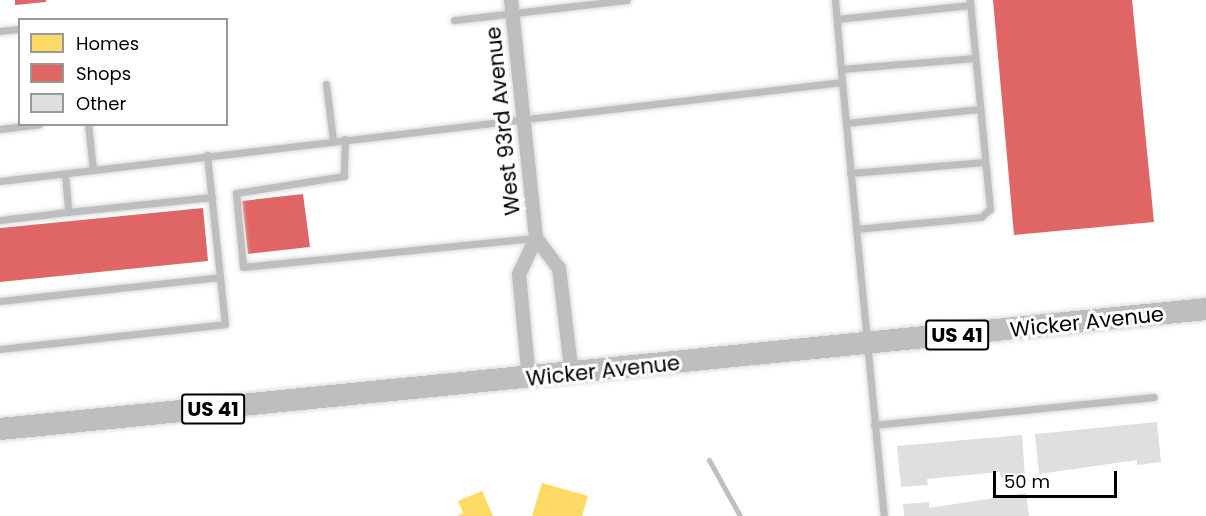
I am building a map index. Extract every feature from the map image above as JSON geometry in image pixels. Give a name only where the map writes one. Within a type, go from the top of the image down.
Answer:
[{"type":"highway","name":"Wicker Avenue","points":[[0,429],[572,375],[1206,309]]},
{"type":"street","name":"West 93rd Avenue","points":[[512,6],[536,238],[519,274],[529,379]]},
{"type":"street","name":"West 93rd Avenue","points":[[536,238],[559,268],[572,375]]},
{"type":"lane","points":[[454,20],[512,6],[627,0]]},
{"type":"lane","points":[[835,0],[884,516]]},
{"type":"lane","points":[[837,19],[970,2],[986,162],[990,209],[981,217],[855,229]]},
{"type":"lane","points":[[0,31],[18,29]]},
{"type":"lane","points":[[841,69],[975,58]]},
{"type":"lane","points":[[0,181],[524,116],[842,82]]},
{"type":"lane","points":[[326,84],[333,140]]},
{"type":"lane","points":[[846,123],[980,108]]},
{"type":"lane","points":[[0,129],[23,126]]},
{"type":"lane","points":[[88,126],[93,170]]},
{"type":"lane","points":[[345,139],[344,176],[236,193],[243,267],[536,238]]},
{"type":"lane","points":[[0,349],[225,324],[207,155]]},
{"type":"lane","points":[[850,173],[986,162]]},
{"type":"lane","points":[[64,174],[68,212]]},
{"type":"lane","points":[[0,220],[212,197]]},
{"type":"lane","points":[[0,301],[220,277]]},
{"type":"lane","points":[[874,425],[1154,397]]},
{"type":"building: Homes","points":[[542,483],[588,496],[582,516],[532,516]]},
{"type":"building: Homes","points":[[482,491],[493,516],[457,516],[463,513],[458,501]]},
{"type":"building: Shops","points":[[15,0],[46,0],[46,2],[15,5]]},
{"type":"building: Shops","points":[[993,0],[1132,0],[1154,222],[1014,235]]},
{"type":"building: Shops","points":[[303,194],[310,247],[248,254],[242,201]]},
{"type":"building: Shops","points":[[203,208],[208,261],[0,282],[0,228]]},
{"type":"building: Other","points":[[1157,422],[1161,462],[1137,465],[1137,460],[1039,474],[1035,434]]},
{"type":"building: Other","points":[[1022,435],[1025,476],[1001,478],[1000,472],[927,479],[928,485],[901,487],[897,446]]},
{"type":"building: Other","points":[[1026,493],[1029,516],[904,516],[903,504],[929,502],[929,508]]},
{"type":"waterway","points":[[709,460],[740,516]]}]
